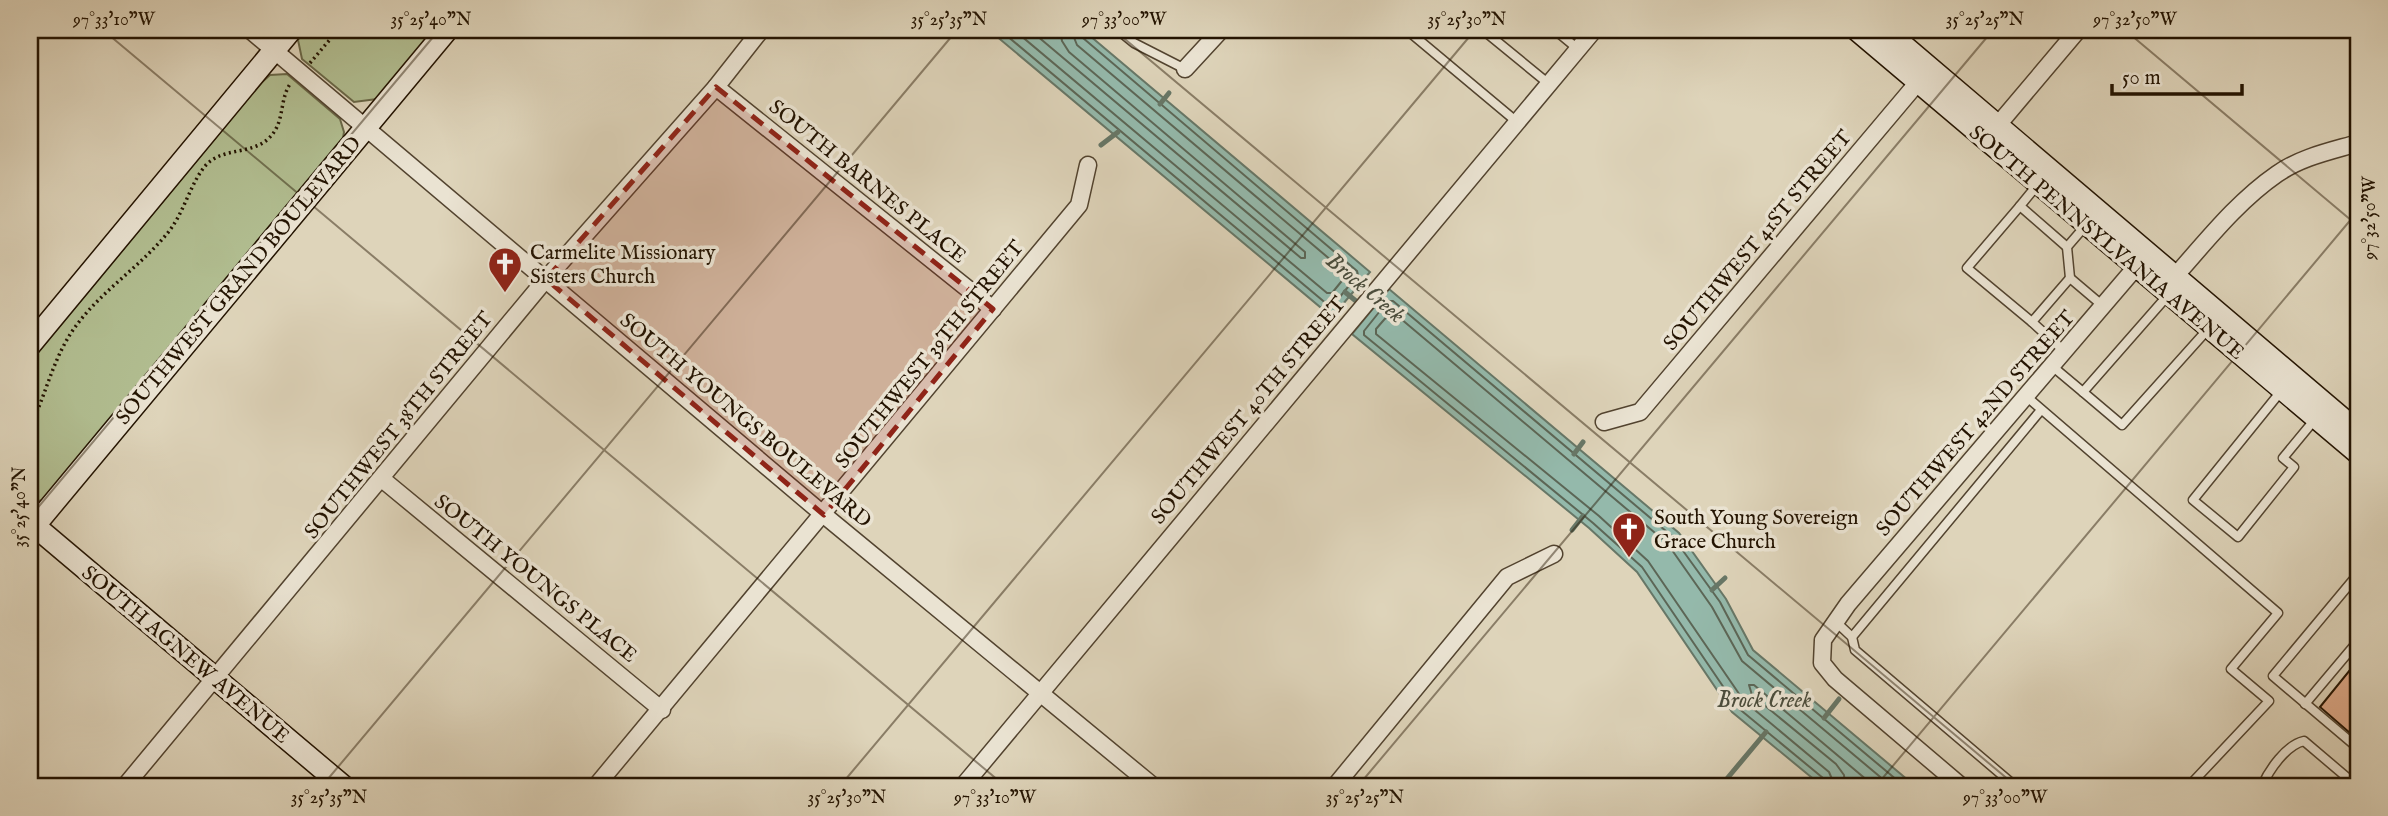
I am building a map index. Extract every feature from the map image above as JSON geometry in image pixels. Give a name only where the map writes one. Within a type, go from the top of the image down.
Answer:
[{"type":"street","name":"SOUTH YOUNGS BOULEVARD","points":[[250,30],[824,515],[1153,786]]},
{"type":"street","points":[[30,345],[291,30]]},
{"type":"street","name":"SOUTHWEST GRAND BOULEVARD","points":[[31,526],[447,30]]},
{"type":"street","name":"SOUTHWEST 38TH STREET","points":[[125,786],[546,279],[716,87],[761,30]]},
{"type":"street","name":"SOUTHWEST 40TH STREET","points":[[962,786],[1594,30]]},
{"type":"street","name":"SOUTH PENNSYLVANIA AVENUE","points":[[1857,30],[1997,126],[2173,284],[2358,432]]},
{"type":"street","name":"SOUTH PENNSYLVANIA AVENUE","points":[[1885,30],[1925,75],[2039,184],[2136,267],[2173,284],[2209,328],[2358,453]]},
{"type":"street","points":[[1997,126],[2078,30]]},
{"type":"street","points":[[1185,69],[1211,33]]},
{"type":"street","name":"SOUTHWEST 41ST STREET","points":[[1604,422],[1640,412],[1925,75]]},
{"type":"street","name":"SOUTH BARNES PLACE","points":[[716,87],[993,309]]},
{"type":"street","points":[[2173,284],[2235,208],[2278,173],[2305,159],[2358,143]]},
{"type":"street","name":"SOUTHWEST 39TH STREET","points":[[596,786],[1080,205],[1088,165]]},
{"type":"street","name":"SOUTHWEST 42ND STREET","points":[[1961,786],[1835,679],[1822,663],[1823,640],[2136,267]]},
{"type":"street","name":"SOUTH YOUNGS PLACE","points":[[382,479],[662,710]]},
{"type":"street","name":"SOUTH AGNEW AVENUE","points":[[31,526],[343,786]]},
{"type":"street","points":[[1335,786],[1507,577],[1555,554]]},
{"type":"lane","points":[[1118,30],[1134,43],[1185,69]]},
{"type":"lane","points":[[1406,30],[1517,122]]},
{"type":"lane","points":[[1483,30],[1549,84]]},
{"type":"lane","points":[[1555,30],[1578,49]]},
{"type":"lane","points":[[2039,184],[1967,268],[2064,351]]},
{"type":"lane","points":[[2020,206],[2067,247],[2070,278],[2103,306]]},
{"type":"lane","points":[[2067,247],[2086,224]]},
{"type":"lane","points":[[2032,323],[2070,278]]},
{"type":"lane","points":[[2083,392],[2173,284]]},
{"type":"lane","points":[[2052,366],[2122,425],[2209,328]]},
{"type":"lane","points":[[2282,390],[2193,500],[2238,537],[2294,467],[2283,458],[2316,418]]},
{"type":"lane","points":[[2026,396],[2278,613],[2231,669],[2269,701],[2189,786]]},
{"type":"lane","points":[[1852,637],[2041,410]]},
{"type":"lane","points":[[2358,574],[2273,676],[2358,748]]},
{"type":"lane","points":[[1836,622],[1852,637],[1855,650],[2015,786]]},
{"type":"lane","points":[[2305,704],[2358,641]]},
{"type":"lane","points":[[2262,786],[2268,774],[2295,743],[2304,741],[2357,786]]},
{"type":"path","points":[[30,427],[56,358],[82,318],[112,284],[167,234],[181,215],[207,164],[222,154],[261,144],[269,138],[280,121],[287,89],[338,30]]},
{"type":"path","points":[[30,472],[30,494]]},
{"type":"highlighted area","points":[[716,87],[993,309],[824,515],[546,279]]},
{"type":"shaded area","points":[[305,30],[435,30],[377,99],[354,102],[302,59],[298,40]]},
{"type":"shaded area","points":[[287,74],[340,119],[344,132],[342,144],[47,499],[30,503],[30,362],[261,83],[270,75]]},
{"type":"water","name":"Brock Creek","points":[[989,30],[1083,30],[1370,272],[1332,317]]},
{"type":"water","name":"Brock Creek","points":[[1389,289],[1679,533],[1726,599],[1753,650],[1915,786],[1822,786],[1732,712],[1637,572],[1589,528],[1352,334]]},
{"type":"building","points":[[2358,660],[2358,740],[2320,707]]},
{"type":"waterway","points":[[1160,104],[1169,93]]},
{"type":"waterway","points":[[1101,145],[1118,132]]},
{"type":"waterway","name":"Brock Creek","points":[[1345,292],[1362,306]]},
{"type":"waterway","points":[[1574,454],[1583,442]]},
{"type":"waterway","points":[[1572,530],[1583,516]]},
{"type":"waterway","points":[[1712,590],[1725,578]]},
{"type":"waterway","points":[[1824,718],[1839,699]]},
{"type":"waterway","points":[[1725,781],[1766,732]]},
{"type":"place","name":"Carmelite Missionary Sisters Church","points":[[505,294]]},
{"type":"place","name":"South Young Sovereign Grace Church","points":[[1629,559]]}]
